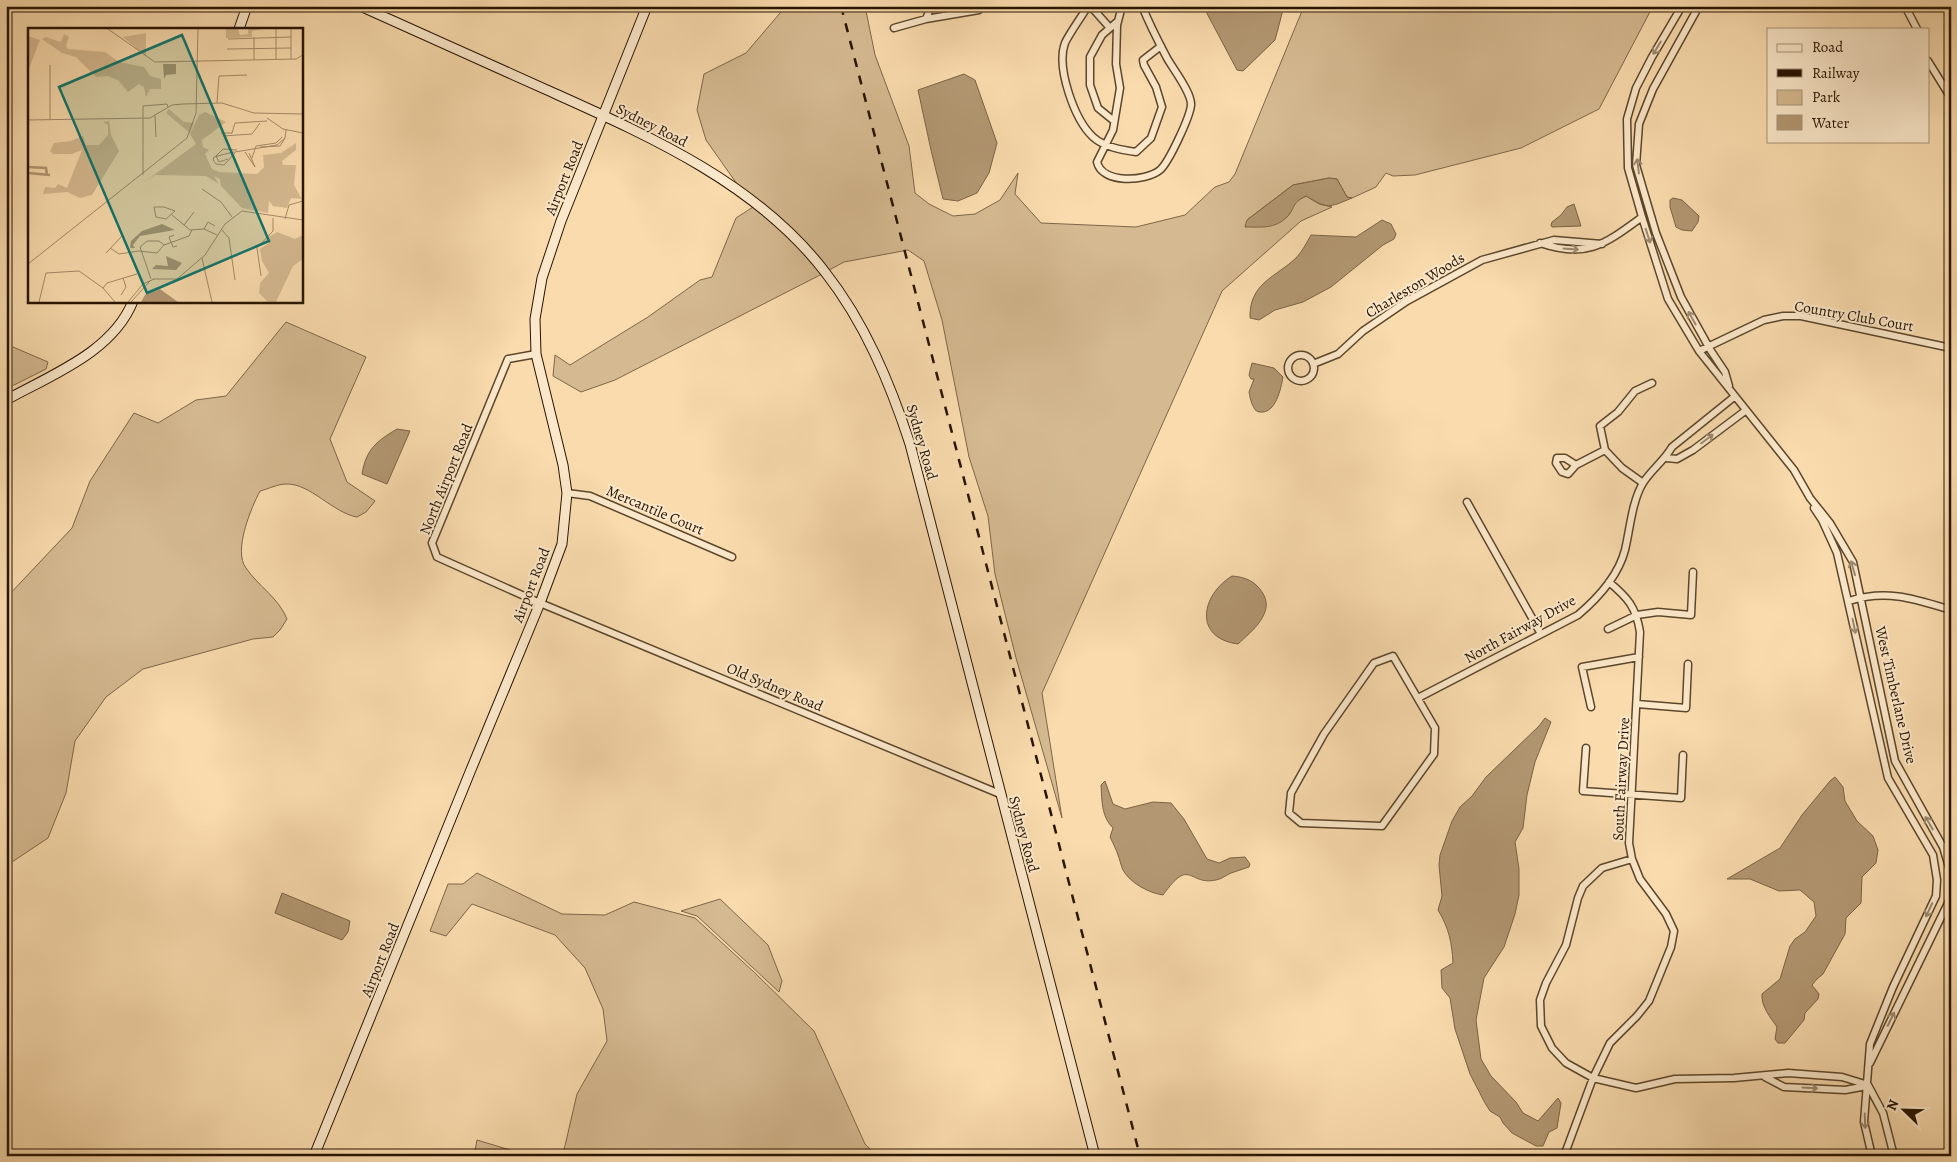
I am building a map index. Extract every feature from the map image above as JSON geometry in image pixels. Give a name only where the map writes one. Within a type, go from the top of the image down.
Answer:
[{"type":"street","points":[[239,28],[247,6]]},
{"type":"street","name":"Sydney Road","points":[[360,6],[604,116],[721,178],[758,204],[795,238],[825,272],[851,310],[874,352],[895,399],[910,444],[1095,1156]]},
{"type":"street","name":"Airport Road","points":[[314,1156],[540,604],[562,544],[567,493],[563,465],[536,354],[535,319],[542,278],[561,222],[647,6]]},
{"type":"street","points":[[926,19],[931,6]]},
{"type":"street","points":[[954,15],[957,6]]},
{"type":"street","points":[[1110,28],[1088,6],[1065,42],[1062,62],[1074,107],[1093,137],[1118,150],[1136,152],[1151,138],[1162,107],[1156,87],[1143,60],[1161,46]]},
{"type":"street","points":[[1122,6],[1118,21],[1116,64],[1120,88],[1113,130],[1097,162],[1098,167],[1104,173],[1119,179],[1145,176],[1160,169],[1185,124],[1191,103],[1186,88],[1161,46],[1142,6]]},
{"type":"street","name":"West Timberlane Drive","points":[[1682,6],[1652,56],[1636,88],[1627,119],[1628,168],[1642,217],[1668,299],[1699,351],[1794,470],[1810,498],[1830,523],[1853,562],[1895,761],[1943,848],[1951,874],[1949,901],[1870,1063]]},
{"type":"street","name":"West Timberlane Drive","points":[[1699,6],[1653,89],[1639,124],[1636,165],[1656,233],[1681,297],[1708,346],[1725,372],[1733,394]]},
{"type":"street","points":[[1905,6],[1916,28]]},
{"type":"street","points":[[894,28],[926,19],[979,10]]},
{"type":"street","points":[[1114,121],[1098,108],[1090,85],[1090,57],[1102,35],[1118,21]]},
{"type":"street","points":[[1930,64],[1951,98]]},
{"type":"street","name":"Charleston Woods","points":[[1313,364],[1338,354],[1363,332],[1407,301],[1482,260],[1554,240],[1602,244],[1642,217]]},
{"type":"street","points":[[6,400],[95,351],[115,332],[130,310],[133,302]]},
{"type":"street","name":"Country Club Court","points":[[1699,351],[1764,320],[1783,316],[1801,316],[1951,348]]},
{"type":"street","name":"North Airport Road","points":[[536,354],[508,359],[432,543],[437,557],[540,604]]},
{"type":"street","points":[[1298,355],[1306,356],[1313,364],[1312,374],[1306,380],[1297,381],[1291,377],[1288,371],[1289,363],[1298,355]]},
{"type":"street","points":[[1643,483],[1622,468],[1605,450],[1600,426],[1618,412],[1635,391],[1652,383]]},
{"type":"street","name":"North Fairway Drive","points":[[1418,698],[1578,615],[1596,599],[1609,582],[1624,553],[1633,512],[1643,483],[1666,458],[1672,447],[1733,394]]},
{"type":"street","points":[[1666,458],[1677,459],[1693,450],[1745,411]]},
{"type":"street","points":[[1576,465],[1605,450]]},
{"type":"street","name":"Mercantile Court","points":[[567,493],[590,496],[732,557]]},
{"type":"street","name":"West Timberlane Drive","points":[[1810,498],[1836,553],[1849,601],[1888,778],[1933,854],[1937,880],[1936,896],[1870,1044],[1864,1122],[1872,1156]]},
{"type":"street","points":[[1467,502],[1541,634]]},
{"type":"street","points":[[1608,629],[1637,615],[1658,612],[1691,615],[1693,572]]},
{"type":"street","name":"South Fairway Drive","points":[[1564,1156],[1593,1078],[1610,1043],[1649,1001],[1671,947],[1674,931],[1666,914],[1640,879],[1632,859],[1630,842],[1640,632],[1637,615],[1626,595],[1609,582]]},
{"type":"street","points":[[1849,601],[1860,597],[1902,596],[1951,610]]},
{"type":"street","name":"Old Sydney Road","points":[[540,604],[1000,794]]},
{"type":"street","points":[[1393,656],[1418,698],[1435,728],[1434,754],[1382,826],[1301,824],[1289,813],[1291,793],[1324,734],[1374,663],[1393,656]]},
{"type":"street","points":[[1590,707],[1582,668],[1639,657]]},
{"type":"street","points":[[1637,704],[1686,708],[1688,664]]},
{"type":"street","points":[[1586,748],[1583,791],[1681,798],[1683,755]]},
{"type":"street","points":[[1632,859],[1602,868],[1583,886],[1566,945],[1546,983],[1540,1000],[1541,1026],[1552,1048],[1566,1063],[1593,1078],[1636,1088],[1675,1079],[1764,1076],[1788,1073],[1842,1077],[1868,1086],[1883,1113],[1894,1156]]},
{"type":"street","points":[[1764,1076],[1784,1087],[1845,1090],[1868,1086]]},
{"type":"green space","points":[[786,6],[865,6],[875,55],[909,146],[915,193],[929,204],[953,216],[975,214],[1000,200],[1018,173],[1015,194],[1041,223],[1136,227],[1185,215],[1215,187],[1229,182],[1235,174],[1304,6],[1653,6],[1599,109],[1521,148],[1415,175],[1393,176],[1386,173],[1376,187],[1352,198],[1347,197],[1337,179],[1329,178],[1293,185],[1247,220],[1288,216],[1296,201],[1306,196],[1319,204],[1332,207],[1301,221],[1222,291],[1042,693],[1062,818],[1016,658],[995,574],[988,516],[969,457],[942,320],[924,261],[908,250],[844,262],[829,270],[798,235],[761,202],[737,184],[706,140],[697,110],[704,74],[746,53]]},
{"type":"green space","points":[[753,207],[791,240],[822,274],[615,380],[581,392],[553,376],[555,355],[570,365],[648,317],[700,280],[712,277],[736,218]]},
{"type":"green space","points":[[286,322],[366,357],[330,439],[347,482],[375,501],[366,512],[357,517],[339,510],[313,493],[295,485],[283,484],[260,491],[252,508],[242,541],[242,561],[251,575],[274,598],[283,611],[287,619],[280,630],[273,637],[253,639],[143,669],[106,697],[75,741],[66,793],[48,838],[6,866],[6,598],[72,528],[90,481],[134,413],[158,423],[196,400],[226,396]]},
{"type":"green space","points":[[6,344],[48,362],[46,369],[6,389]]},
{"type":"green space","points":[[477,873],[562,914],[605,915],[634,902],[695,918],[814,1031],[865,1144],[877,1156],[531,1156],[564,1150],[577,1094],[607,1041],[603,1009],[585,968],[555,935],[472,904],[446,936],[430,931],[448,884],[463,884]]},
{"type":"green space","points":[[720,899],[768,945],[782,981],[779,992],[697,916],[681,911]]},
{"type":"green space","points":[[477,1140],[530,1156],[474,1156]]},
{"type":"water","points":[[1203,6],[1284,6],[1275,40],[1243,71],[1237,70]]},
{"type":"water","points":[[964,74],[975,80],[997,143],[989,173],[977,193],[958,201],[943,199],[918,90]]},
{"type":"water","points":[[1329,178],[1337,179],[1347,197],[1352,198],[1328,206],[1306,196],[1295,204],[1290,214],[1278,224],[1245,227],[1247,220],[1293,185]]},
{"type":"water","points":[[1673,198],[1682,200],[1699,216],[1698,222],[1692,231],[1676,227],[1670,207],[1670,200]]},
{"type":"water","points":[[1574,204],[1581,226],[1552,227],[1552,222],[1567,207]]},
{"type":"water","points":[[1382,220],[1391,224],[1396,234],[1394,239],[1383,245],[1331,287],[1303,302],[1275,310],[1259,320],[1250,318],[1251,306],[1259,289],[1265,282],[1296,258],[1311,235],[1356,237]]},
{"type":"water","points":[[1252,363],[1274,368],[1283,377],[1277,399],[1274,405],[1266,412],[1256,411],[1251,400],[1249,392],[1254,379],[1251,379],[1249,375]]},
{"type":"water","points":[[397,429],[410,431],[387,484],[362,474],[366,458],[370,452],[378,442]]},
{"type":"water","points":[[1232,576],[1241,577],[1253,582],[1266,599],[1266,607],[1260,621],[1238,644],[1224,640],[1214,634],[1208,625],[1206,615],[1208,604],[1214,594]]},
{"type":"water","points":[[1545,718],[1551,722],[1535,762],[1527,795],[1523,828],[1515,842],[1519,869],[1519,895],[1515,914],[1504,947],[1484,978],[1476,1020],[1481,1059],[1491,1076],[1516,1102],[1523,1113],[1538,1121],[1558,1098],[1561,1103],[1557,1128],[1549,1132],[1543,1146],[1536,1146],[1512,1133],[1500,1117],[1490,1111],[1470,1074],[1455,1029],[1450,998],[1442,988],[1441,970],[1453,963],[1449,936],[1438,910],[1442,896],[1440,855],[1452,821],[1460,807],[1472,796],[1486,777]]},
{"type":"water","points":[[1835,777],[1843,787],[1845,801],[1857,821],[1873,836],[1878,850],[1876,863],[1862,877],[1861,903],[1846,918],[1845,934],[1823,974],[1812,985],[1819,994],[1818,999],[1805,1013],[1804,1020],[1785,1043],[1778,1043],[1775,1039],[1777,1027],[1764,1007],[1762,994],[1780,979],[1790,946],[1795,939],[1805,932],[1816,916],[1814,902],[1800,890],[1779,891],[1750,879],[1727,879],[1780,848],[1802,815]]},
{"type":"water","points":[[1105,781],[1113,804],[1125,809],[1153,802],[1171,803],[1184,819],[1207,859],[1219,863],[1230,858],[1245,857],[1250,864],[1249,867],[1216,880],[1207,881],[1185,875],[1172,883],[1163,895],[1140,887],[1123,870],[1110,837],[1113,828],[1106,818],[1102,802],[1101,785]]},
{"type":"water","points":[[282,893],[350,921],[348,932],[342,940],[275,913]]},
{"type":"railway","points":[[841,6],[1140,1156]]}]
